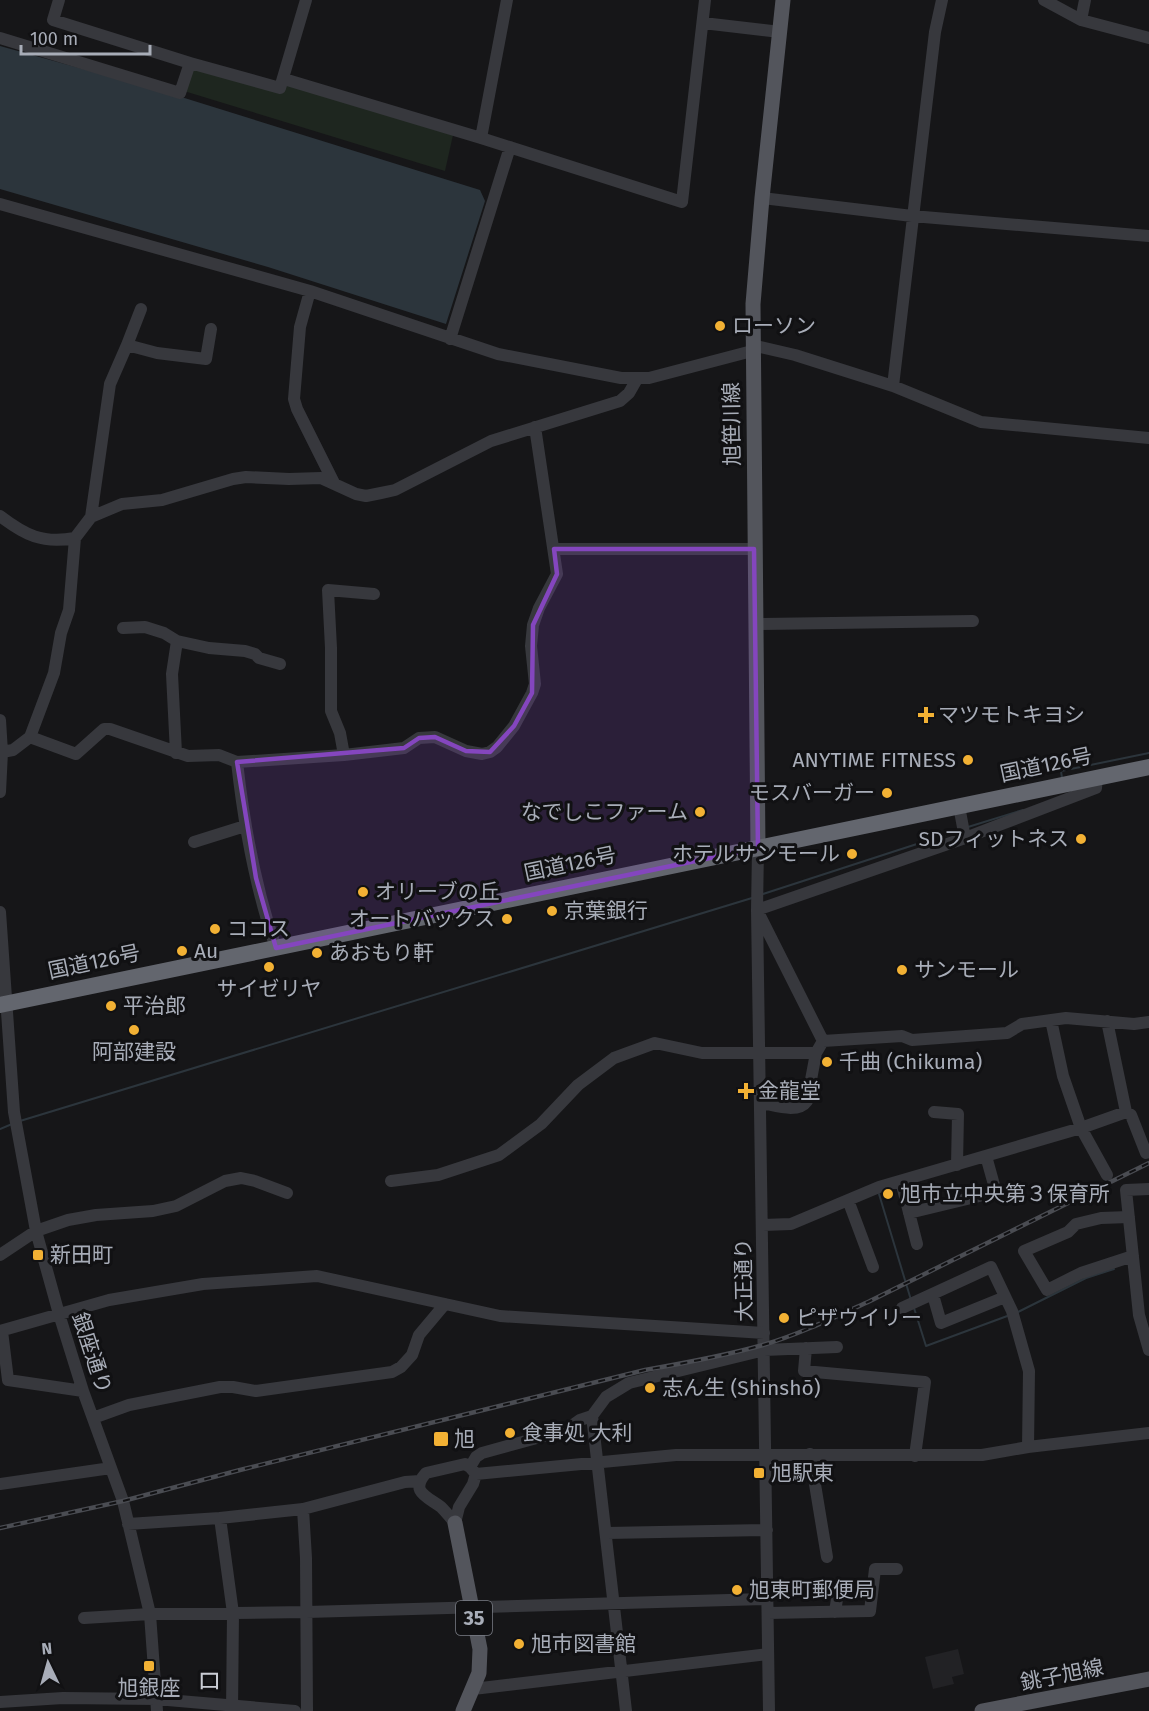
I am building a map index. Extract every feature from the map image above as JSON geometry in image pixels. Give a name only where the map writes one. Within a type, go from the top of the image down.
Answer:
[{"type":"highway","name":"国道126号","points":[[3,1004],[1149,767]]},
{"type":"main road","name":"旭笹川線","points":[[758,848],[753,304],[783,0]]},
{"type":"main road","name":"35","points":[[455,1523],[480,1649],[480,1663],[474,1689],[463,1711]]},
{"type":"main road","name":"銚子旭線","points":[[982,1711],[1149,1679]]},
{"type":"street","points":[[59,0],[53,20],[190,63],[280,88],[306,0]]},
{"type":"street","points":[[481,138],[507,0]]},
{"type":"street","points":[[284,79],[682,202],[705,0]]},
{"type":"street","points":[[893,386],[935,32],[942,0]]},
{"type":"street","points":[[1044,0],[1081,20],[1149,38]]},
{"type":"street","points":[[1081,20],[1085,0]]},
{"type":"street","points":[[703,23],[780,32]]},
{"type":"street","points":[[0,38],[180,93],[190,63]]},
{"type":"street","points":[[450,339],[510,147]]},
{"type":"street","points":[[762,198],[912,216],[1149,236]]},
{"type":"street","points":[[0,204],[310,291],[450,339],[530,361],[637,379],[649,378],[752,348],[795,355],[893,386],[981,422],[1149,438]]},
{"type":"street","points":[[310,291],[300,327],[294,399],[334,483]]},
{"type":"street","points":[[2,752],[13,750],[30,737],[54,673],[61,633],[69,610],[75,538],[91,517],[110,384],[141,309]]},
{"type":"street","points":[[127,345],[157,353],[206,359],[211,329]]},
{"type":"street","points":[[91,517],[122,504],[162,500],[233,478],[321,478],[356,494],[366,496],[395,490],[491,441],[620,401],[637,379]]},
{"type":"street","points":[[30,737],[76,754],[104,729],[110,729],[176,753],[188,756],[219,755],[237,762],[344,755],[404,748],[419,738],[435,737],[458,748],[482,754],[490,752],[514,726],[532,693],[535,684],[531,646],[533,625],[539,608],[557,574],[535,427]]},
{"type":"street","points":[[0,516],[29,536],[63,540],[75,538]]},
{"type":"street","points":[[554,549],[754,549]]},
{"type":"street","points":[[344,755],[342,740],[331,711],[328,590],[374,594]]},
{"type":"street","points":[[755,624],[973,621]]},
{"type":"street","points":[[123,627],[154,629],[177,641],[209,648],[245,651],[280,664]]},
{"type":"street","points":[[176,753],[172,674],[177,641]]},
{"type":"street","points":[[0,720],[2,752],[0,792]]},
{"type":"street","points":[[237,762],[245,826],[256,878],[276,948]]},
{"type":"street","points":[[823,1041],[757,910],[964,833],[1096,789],[1097,777]]},
{"type":"street","points":[[959,806],[964,833]]},
{"type":"street","points":[[194,842],[245,826]]},
{"type":"street","name":"大正通り","points":[[758,848],[757,910],[768,1599],[766,1710]]},
{"type":"street","name":"銀座通り","points":[[0,912],[3,1004],[16,1123],[36,1231],[58,1314],[123,1502],[150,1614],[157,1705]]},
{"type":"street","points":[[823,1041],[902,1036],[912,1040],[1007,1033],[1022,1024],[1066,1018],[1134,1024],[1149,1022]]},
{"type":"street","points":[[1051,1020],[1063,1076],[1081,1128],[1107,1175]]},
{"type":"street","points":[[1107,1021],[1126,1112],[1131,1115],[1146,1153],[1149,1151]]},
{"type":"street","points":[[761,1103],[798,1108],[804,1105],[807,1101],[816,1053],[823,1041]]},
{"type":"street","points":[[391,1181],[438,1175],[499,1155],[541,1124],[578,1085],[614,1058],[655,1043],[702,1053],[816,1053]]},
{"type":"street","points":[[934,1112],[958,1114],[957,1165]]},
{"type":"street","points":[[763,1226],[791,1224],[879,1187],[1081,1128],[1126,1112]]},
{"type":"street","points":[[909,1213],[996,1192],[986,1156]]},
{"type":"street","points":[[0,1255],[36,1231],[68,1220],[96,1215],[153,1211],[176,1206],[225,1181],[241,1179],[255,1181],[287,1193]]},
{"type":"street","points":[[901,1181],[917,1244]]},
{"type":"street","points":[[1149,1189],[1126,1190],[1139,1315],[1149,1350]]},
{"type":"street","points":[[848,1200],[873,1267]]},
{"type":"street","points":[[1129,1217],[1101,1218],[1076,1224],[1068,1232],[1024,1251],[1047,1290],[1082,1273],[1133,1256]]},
{"type":"street","points":[[902,1308],[991,1267],[1012,1311],[1029,1371],[1028,1447]]},
{"type":"street","points":[[83,1391],[8,1380],[1,1331],[109,1300],[203,1284],[317,1276],[500,1316],[764,1333]]},
{"type":"street","points":[[933,1295],[941,1323],[1005,1297]]},
{"type":"street","points":[[93,1418],[129,1405],[220,1387],[256,1391],[392,1372],[401,1367],[412,1355],[419,1335],[446,1304]]},
{"type":"street","points":[[455,1523],[459,1507],[473,1484],[476,1457],[482,1452],[566,1430],[580,1420],[592,1416],[606,1397],[628,1383],[764,1350],[837,1347]]},
{"type":"street","points":[[806,1348],[804,1371],[925,1382],[915,1455]]},
{"type":"street","points":[[592,1416],[626,1711]]},
{"type":"street","points":[[455,1523],[441,1507],[420,1491],[420,1481],[426,1473],[465,1464],[473,1470],[676,1455],[982,1455],[1028,1447],[1149,1433]]},
{"type":"street","points":[[810,1454],[827,1557]]},
{"type":"street","points":[[0,1484],[111,1468]]},
{"type":"street","points":[[128,1524],[220,1518],[303,1509],[405,1482],[420,1481]]},
{"type":"street","points":[[303,1509],[307,1612],[307,1711]]},
{"type":"street","points":[[220,1518],[233,1612],[232,1709]]},
{"type":"street","points":[[607,1533],[767,1530]]},
{"type":"street","points":[[768,1613],[870,1611],[875,1569],[897,1569]]},
{"type":"street","points":[[835,1612],[839,1586]]},
{"type":"street","points":[[84,1618],[150,1614],[307,1612],[768,1599]]},
{"type":"street","points":[[474,1689],[768,1654]]},
{"type":"street","points":[[0,1702],[54,1698],[295,1711]]},
{"type":"highlighted area","points":[[554,549],[754,549],[758,848],[276,948],[256,878],[237,762],[404,748],[419,738],[435,737],[466,751],[490,752],[514,726],[532,693],[533,625],[557,574]]},
{"type":"shaded area","points":[[0,46],[162,91],[480,190],[485,201],[446,324],[268,267],[0,189]]},
{"type":"shaded area","points":[[192,67],[286,83],[453,135],[445,171],[184,91]]},
{"type":"shaded area","points":[[958,1649],[964,1674],[952,1677],[954,1684],[933,1689],[925,1657]]},
{"type":"waterway","points":[[1062,778],[1061,771],[1149,753]]},
{"type":"waterway","points":[[968,827],[1023,810]]},
{"type":"waterway","points":[[763,894],[960,830]]},
{"type":"waterway","points":[[20,1121],[752,898]]},
{"type":"waterway","points":[[0,1129],[12,1124]]},
{"type":"waterway","points":[[879,1194],[911,1300]]},
{"type":"waterway","points":[[1018,1312],[1086,1278],[1114,1269]]},
{"type":"waterway","points":[[914,1308],[926,1346],[1010,1315]]},
{"type":"railway","points":[[0,1528],[123,1501],[645,1370],[719,1356],[777,1341],[870,1301],[1149,1163]]},
{"type":"place","name":"ローソン","points":[[720,326]]},
{"type":"place","name":"マツモトキヨシ","points":[[926,715]]},
{"type":"place","name":"ANYTIME FITNESS","points":[[968,760]]},
{"type":"place","name":"モスバーガー","points":[[887,793]]},
{"type":"place","name":"なでしこファーム","points":[[700,812]]},
{"type":"place","name":"SDフィットネス","points":[[1081,839]]},
{"type":"place","name":"ホテルサンモール","points":[[852,854]]},
{"type":"place","name":"オリーブの丘","points":[[363,892]]},
{"type":"place","name":"京葉銀行","points":[[552,911]]},
{"type":"place","name":"オートバックス","points":[[507,919]]},
{"type":"place","name":"ココス","points":[[215,929]]},
{"type":"place","name":"Au","points":[[182,951]]},
{"type":"place","name":"あおもり軒","points":[[317,953]]},
{"type":"place","name":"サイゼリヤ","points":[[269,967]]},
{"type":"place","name":"サンモール","points":[[902,970]]},
{"type":"place","name":"平治郎","points":[[111,1006]]},
{"type":"place","name":"阿部建設","points":[[134,1030]]},
{"type":"place","name":"千曲 (Chikuma)","points":[[827,1062]]},
{"type":"place","name":"金龍堂","points":[[746,1091]]},
{"type":"place","name":"旭市立中央第３保育所","points":[[888,1194]]},
{"type":"place","name":"新田町","points":[[38,1255]]},
{"type":"place","name":"ピザウイリー","points":[[784,1318]]},
{"type":"place","name":"志ん生 (Shinshō)","points":[[650,1388]]},
{"type":"place","name":"食事処 大利","points":[[510,1433]]},
{"type":"place","name":"旭","points":[[441,1439]]},
{"type":"place","name":"旭駅東","points":[[759,1473]]},
{"type":"place","name":"旭東町郵便局","points":[[737,1590]]},
{"type":"place","name":"旭市図書館","points":[[519,1644]]},
{"type":"place","name":"旭銀座","points":[[149,1666]]},
{"type":"district","name":"ロ","points":[[209,1681]]}]
